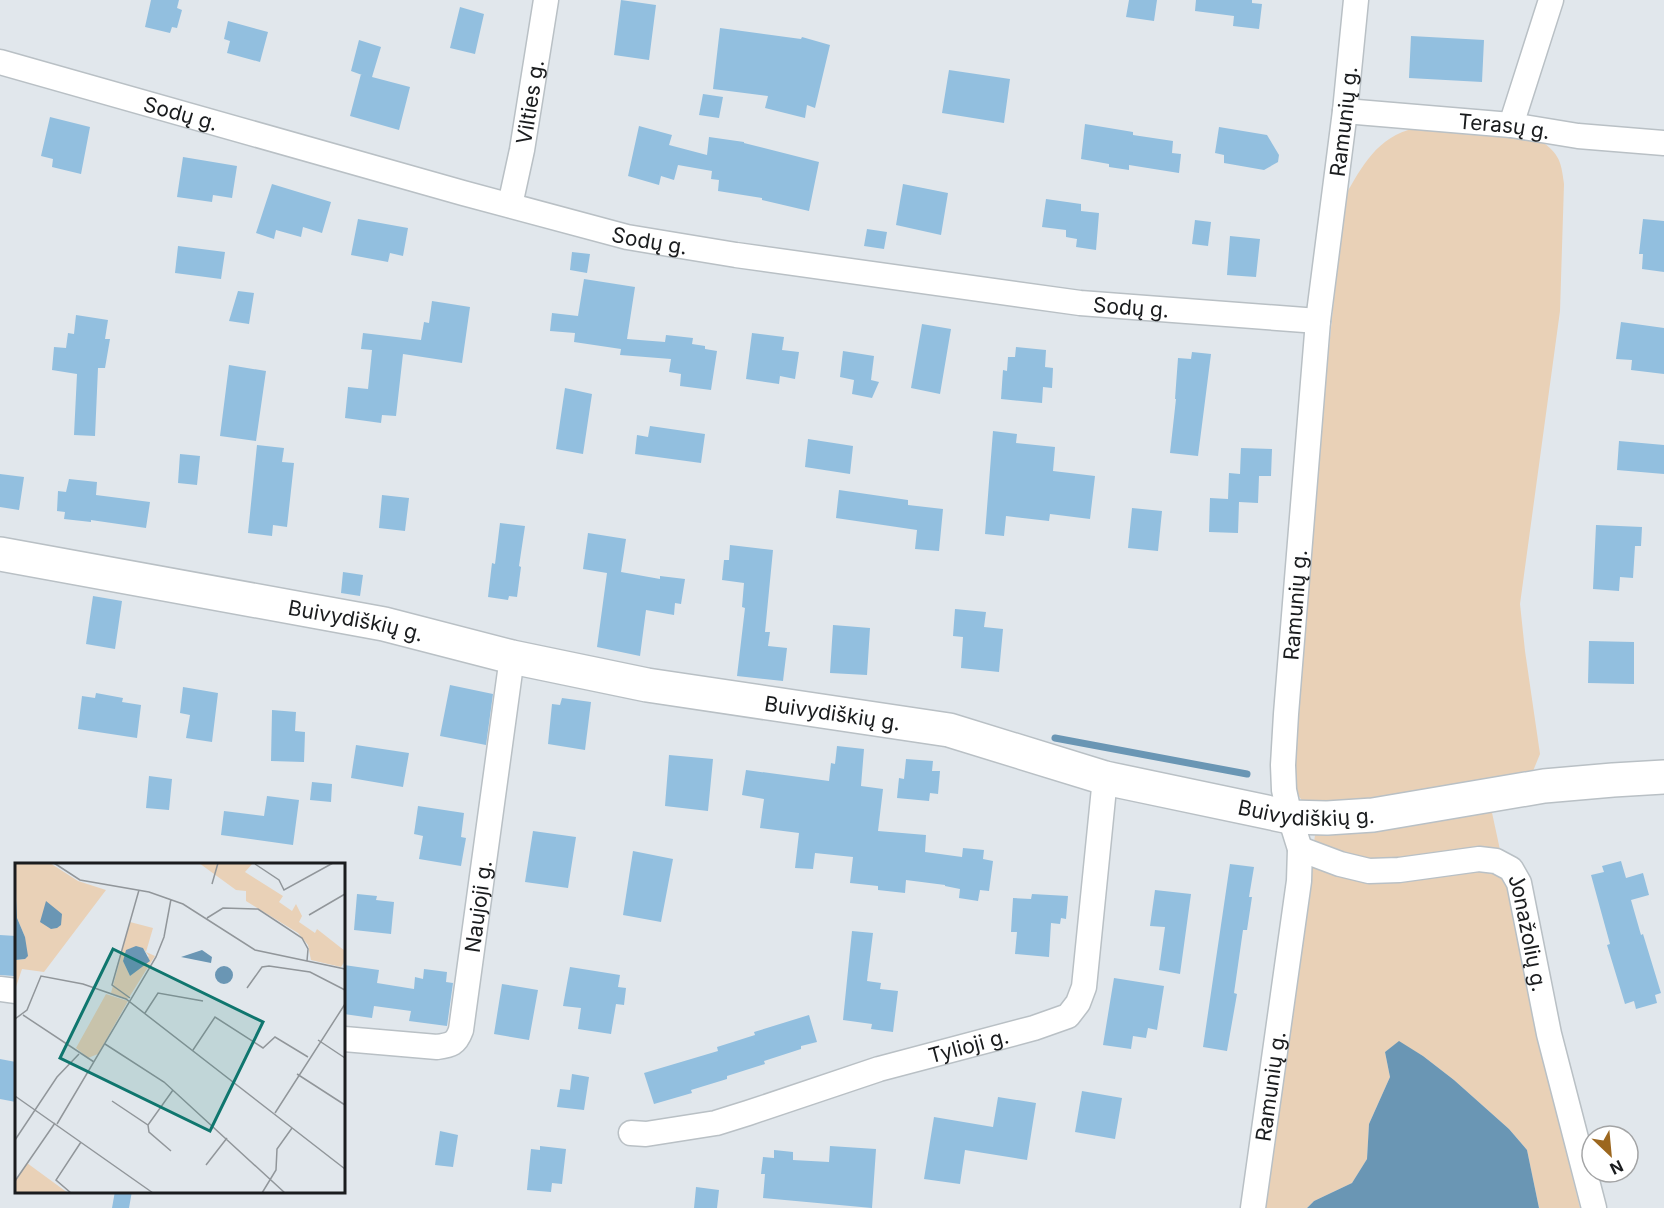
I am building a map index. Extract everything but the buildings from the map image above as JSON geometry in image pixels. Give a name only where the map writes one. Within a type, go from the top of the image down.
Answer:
[{"type":"main road","name":"Buivydiškių g.","points":[[0,554],[384,624],[512,657],[647,685],[949,730],[1105,778],[1290,816],[1327,818],[1373,815],[1544,786],[1664,777]]},
{"type":"street","name":"Vilties g.","points":[[510,205],[522,150],[546,0]]},
{"type":"street","name":"Ramunių g.","points":[[1253,1208],[1299,881],[1300,849],[1284,790],[1284,744],[1318,321],[1345,111],[1356,0]]},
{"type":"street","points":[[1511,125],[1551,0]]},
{"type":"street","name":"Sodų g.","points":[[0,62],[627,237],[736,255],[1080,303],[1318,321]]},
{"type":"street","name":"Terasų g.","points":[[1345,111],[1511,125],[1578,136],[1664,143]]},
{"type":"street","name":"Naujoji g.","points":[[345,1039],[437,1047],[449,1045],[458,1040],[512,657]]},
{"type":"street","name":"Tylioji g.","points":[[632,1134],[646,1134],[716,1123],[879,1069],[1034,1028],[1068,1016],[1078,1003],[1084,987],[1105,778]]},
{"type":"street","name":"Jonažolių g.","points":[[1300,849],[1369,872],[1479,859],[1496,861],[1511,870],[1519,883],[1549,1034],[1594,1208]]},
{"type":"street","points":[[0,989],[15,991]]},
{"type":"shaded area","points":[[1415,128],[1537,138],[1554,152],[1560,162],[1564,184],[1560,311],[1520,604],[1540,754],[1533,771],[1520,779],[1316,807],[1305,805],[1296,792],[1294,779],[1310,538],[1344,198],[1372,154],[1390,138]]},
{"type":"shaded area","points":[[1491,808],[1557,1115],[1580,1208],[1539,1208],[1527,1150],[1509,1129],[1454,1080],[1423,1056],[1399,1042],[1385,1052],[1390,1077],[1369,1124],[1367,1159],[1352,1183],[1314,1201],[1307,1208],[1262,1208],[1316,828]]},
{"type":"water","points":[[1399,1041],[1454,1080],[1509,1129],[1527,1150],[1539,1208],[1307,1208],[1314,1201],[1352,1183],[1367,1159],[1369,1124],[1390,1077],[1385,1052]]},
{"type":"waterway","points":[[1055,738],[1247,774]]}]
